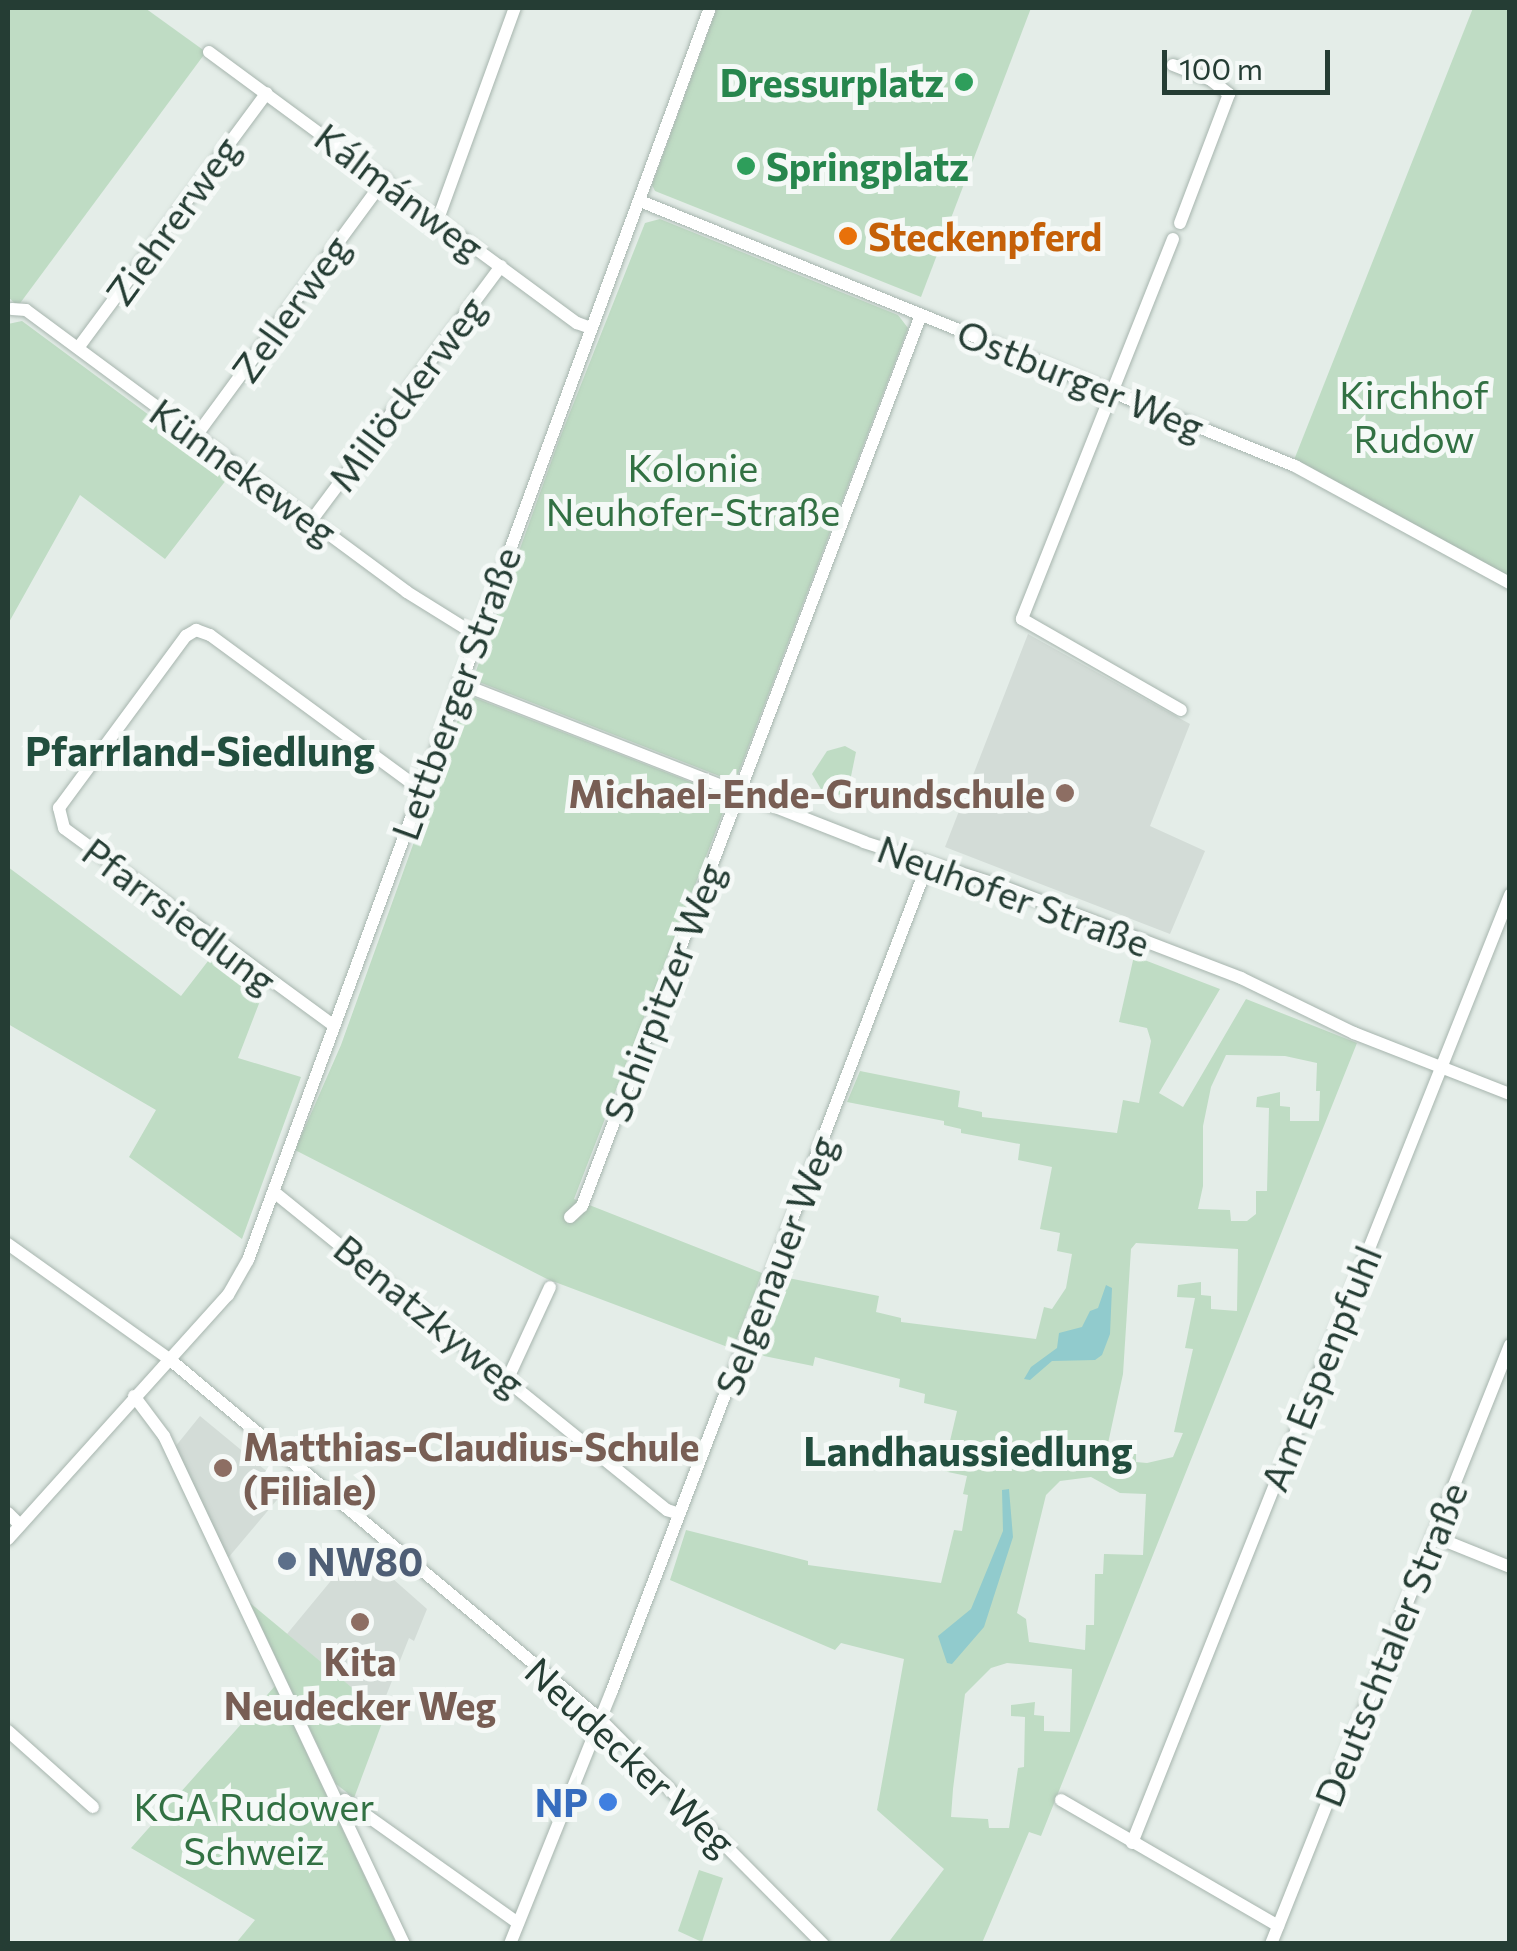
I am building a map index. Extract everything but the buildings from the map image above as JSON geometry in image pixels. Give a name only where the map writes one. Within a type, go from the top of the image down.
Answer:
[{"type":"street","points":[[438,218],[515,8]]},
{"type":"street","name":"Lettberger Straße","points":[[8,1539],[235,1284],[274,1192],[710,8]]},
{"type":"street","name":"Kálmánweg","points":[[209,52],[500,266],[591,328]]},
{"type":"street","points":[[1173,65],[1210,80],[1229,94],[1180,224]]},
{"type":"street","name":"Ziehrerweg","points":[[78,348],[266,92]]},
{"type":"street","name":"Zellerweg","points":[[196,436],[385,179]]},
{"type":"street","name":"Ostburger Weg","points":[[640,202],[1295,466],[1510,582]]},
{"type":"street","points":[[1173,240],[1022,619],[1180,710]]},
{"type":"street","name":"Millöckerweg","points":[[311,521],[500,266]]},
{"type":"street","name":"Künnekeweg","points":[[12,308],[26,310],[449,622],[476,635]]},
{"type":"street","name":"Schirpitzer Weg","points":[[570,1217],[582,1206],[921,315]]},
{"type":"street","name":"Pfarrsiedlung","points":[[334,1026],[64,828],[58,808],[186,636],[196,630],[210,635],[420,790]]},
{"type":"street","name":"Neuhofer Straße","points":[[459,683],[928,866],[1004,887],[1242,978],[1354,1033],[1510,1094]]},
{"type":"street","name":"Selgenauer Weg","points":[[510,1944],[928,866]]},
{"type":"street","name":"Am Espenpfuhl","points":[[1132,1842],[1510,894]]},
{"type":"street","name":"Benatzkyweg","points":[[274,1192],[678,1514]]},
{"type":"street","name":"Neudecker Weg","points":[[8,1244],[168,1358],[600,1719],[823,1944]]},
{"type":"street","points":[[508,1378],[550,1288]]},
{"type":"street","name":"Deutschtaler Straße","points":[[1271,1944],[1510,1345]]},
{"type":"street","points":[[134,1396],[164,1436],[404,1944]]},
{"type":"street","points":[[8,1514],[20,1525]]},
{"type":"street","points":[[1433,1536],[1510,1566]]},
{"type":"street","points":[[8,1731],[93,1807]]},
{"type":"street","points":[[338,1804],[345,1800],[518,1924]]},
{"type":"street","points":[[1061,1800],[1278,1926]]},
{"type":"shaded area","name":"Michael-Ende-Grundschule","points":[[1028,634],[1190,724],[1150,826],[1205,851],[1170,934],[945,847]]},
{"type":"shaded area","name":"Matthias-Claudius-Schule (Filiale)","points":[[200,1416],[287,1488],[228,1558],[175,1447]]},
{"type":"shaded area","name":"Kita Neudecker Weg","points":[[358,1548],[427,1609],[414,1641],[409,1638],[380,1711],[287,1634]]},
{"type":"green space","points":[[8,8],[145,8],[206,52],[18,306],[8,297]]},
{"type":"green space","points":[[717,8],[1031,8],[921,297],[655,191],[652,185]]},
{"type":"green space","name":"Kirchhof Rudow","points":[[1473,8],[1509,8],[1509,577],[1294,460]]},
{"type":"green space","name":"Kolonie Neuhofer-Straße","points":[[660,219],[898,315],[908,328],[738,774],[727,779],[479,682],[476,671],[559,440],[645,223]]},
{"type":"green space","points":[[22,321],[230,475],[165,559],[80,495],[8,624],[8,324]]},
{"type":"green space","points":[[473,697],[724,795],[727,802],[574,1199],[762,1273],[733,1349],[547,1279],[295,1150],[341,1045],[465,700]]},
{"type":"green space","points":[[845,746],[856,752],[849,786],[839,795],[822,791],[812,774],[827,751]]},
{"type":"green space","points":[[8,867],[181,996],[215,952],[265,988],[238,1058],[301,1077],[242,1239],[129,1157],[156,1110],[8,1024]]},
{"type":"green space","points":[[1134,956],[1220,989],[1159,1093],[1183,1107],[1246,999],[1357,1043],[1041,1836],[1029,1832],[982,1943],[888,1943],[944,1869],[877,1810],[904,1659],[841,1643],[835,1650],[670,1580],[686,1530],[808,1561],[808,1565],[941,1583],[954,1530],[962,1531],[968,1495],[963,1494],[967,1476],[943,1471],[957,1411],[924,1403],[925,1394],[899,1387],[900,1379],[815,1357],[813,1366],[764,1356],[752,1347],[778,1276],[879,1296],[876,1312],[901,1318],[901,1322],[1036,1339],[1044,1307],[1052,1309],[1066,1288],[1072,1254],[1057,1251],[1060,1233],[1040,1229],[1052,1167],[1018,1160],[1020,1144],[961,1133],[961,1129],[944,1125],[944,1121],[847,1102],[860,1071],[960,1091],[958,1107],[982,1112],[982,1117],[1117,1133],[1123,1100],[1139,1103],[1151,1041],[1147,1028],[1119,1022]],"holes":[[[1226,1055],[1285,1056],[1317,1063],[1319,1121],[1290,1121],[1290,1107],[1280,1106],[1280,1092],[1257,1097],[1256,1107],[1269,1108],[1267,1191],[1256,1191],[1256,1214],[1247,1221],[1231,1221],[1230,1210],[1198,1209],[1203,1186],[1203,1126],[1211,1087]],[[1136,1243],[1238,1249],[1237,1311],[1211,1309],[1211,1296],[1201,1295],[1201,1282],[1178,1285],[1177,1297],[1195,1298],[1185,1348],[1193,1349],[1174,1432],[1183,1433],[1173,1457],[1147,1463],[1136,1462],[1136,1450],[1107,1448],[1123,1374],[1131,1249]],[[1091,1477],[1120,1493],[1146,1494],[1143,1555],[1104,1554],[1103,1574],[1095,1574],[1094,1625],[1086,1625],[1085,1650],[1029,1642],[1026,1619],[1017,1613],[1046,1495],[1060,1481]],[[1007,1663],[1072,1669],[1070,1732],[1044,1731],[1044,1716],[1034,1715],[1035,1702],[1011,1705],[1011,1716],[1025,1717],[1024,1767],[1018,1768],[1009,1828],[989,1828],[988,1819],[951,1817],[965,1694],[991,1668]]]},
{"type":"green space","points":[[250,1603],[385,1715],[354,1798],[336,1784]]},
{"type":"green space","name":"KGA Rudower Schweiz","points":[[275,1686],[396,1943],[236,1943],[255,1920],[131,1848]]},
{"type":"green space","points":[[699,1870],[723,1878],[702,1942],[678,1931]]},
{"type":"water","points":[[1106,1285],[1112,1288],[1110,1334],[1102,1355],[1095,1360],[1052,1361],[1030,1380],[1024,1379],[1031,1367],[1057,1348],[1059,1333],[1082,1327],[1090,1311],[1098,1308]]},
{"type":"water","points":[[1009,1489],[1013,1537],[984,1627],[952,1664],[947,1663],[938,1636],[971,1609],[1003,1531],[1002,1490]]},
{"type":"place","name":"Dressurplatz","points":[[964,82]]},
{"type":"place","name":"Springplatz","points":[[746,166]]},
{"type":"place","name":"Steckenpferd","points":[[848,236]]},
{"type":"place","name":"Michael-Ende-Grundschule","points":[[1065,793]]},
{"type":"place","name":"Matthias-Claudius-Schule (Filiale)","points":[[223,1468]]},
{"type":"place","name":"NW80","points":[[287,1561]]},
{"type":"place","name":"Kita Neudecker Weg","points":[[360,1622]]},
{"type":"place","name":"NP","points":[[608,1802]]},
{"type":"district","name":"Pfarrland-Siedlung","points":[[200,750]]},
{"type":"district","name":"Landhaussiedlung","points":[[968,1450]]}]
